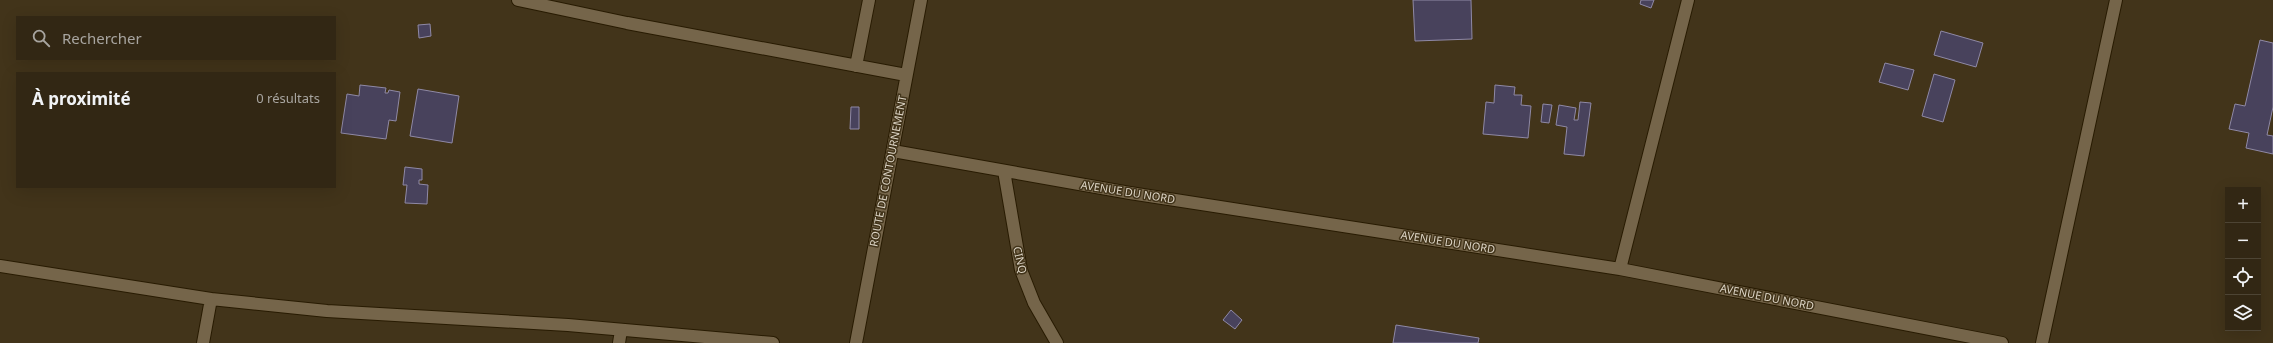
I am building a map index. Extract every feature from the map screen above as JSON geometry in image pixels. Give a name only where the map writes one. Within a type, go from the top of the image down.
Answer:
[{"type":"street","points":[[518,0],[627,23],[906,75]]},
{"type":"street","points":[[856,66],[869,0]]},
{"type":"street","name":"ROUTE DE CONTOURNEMENT","points":[[856,343],[921,0]]},
{"type":"street","points":[[1620,269],[1688,0]]},
{"type":"street","points":[[2042,343],[2116,0]]},
{"type":"street","name":"AVENUE DU NORD","points":[[893,151],[1130,193],[1620,269],[2002,343]]},
{"type":"street","name":"CINQ","points":[[1004,171],[1021,270],[1034,303],[1057,343]]},
{"type":"street","points":[[0,266],[211,299],[327,311],[620,330],[773,343]]},
{"type":"street","points":[[203,343],[211,299]]},
{"type":"street","points":[[619,343],[620,330]]},
{"type":"building","points":[[1413,0],[1471,0],[1472,39],[1415,41]]},
{"type":"building","points":[[1641,0],[1654,0],[1651,8],[1640,4]]},
{"type":"building","points":[[430,24],[431,36],[419,38],[418,25]]},
{"type":"building","points":[[1941,31],[1983,43],[1976,67],[1934,55]]},
{"type":"building","points":[[2260,40],[2273,43],[2273,107],[2267,135],[2273,136],[2273,154],[2246,148],[2249,133],[2229,129],[2235,104],[2245,106]]},
{"type":"building","points":[[1885,63],[1914,70],[1908,90],[1879,82]]},
{"type":"building","points":[[1934,74],[1955,80],[1943,122],[1922,116]]},
{"type":"building","points":[[360,85],[386,88],[385,93],[388,93],[389,90],[400,92],[396,121],[389,120],[386,139],[341,133],[347,94],[359,96]]},
{"type":"building","points":[[1495,85],[1515,87],[1514,95],[1522,95],[1521,105],[1531,106],[1528,138],[1483,134],[1486,102],[1494,103]]},
{"type":"building","points":[[418,89],[459,96],[452,143],[410,136]]},
{"type":"building","points":[[1580,102],[1591,103],[1584,156],[1564,154],[1567,127],[1556,125],[1559,105],[1576,108],[1574,120],[1578,120]]},
{"type":"building","points":[[1543,104],[1552,105],[1549,123],[1541,122]]},
{"type":"building","points":[[851,107],[859,107],[859,129],[850,129]]},
{"type":"building","points":[[405,167],[422,169],[422,180],[419,180],[419,184],[428,185],[427,204],[405,203],[407,185],[403,185]]},
{"type":"building","points":[[1231,310],[1242,320],[1235,329],[1223,320]]},
{"type":"building","points":[[1396,325],[1479,338],[1478,343],[1393,343]]}]
